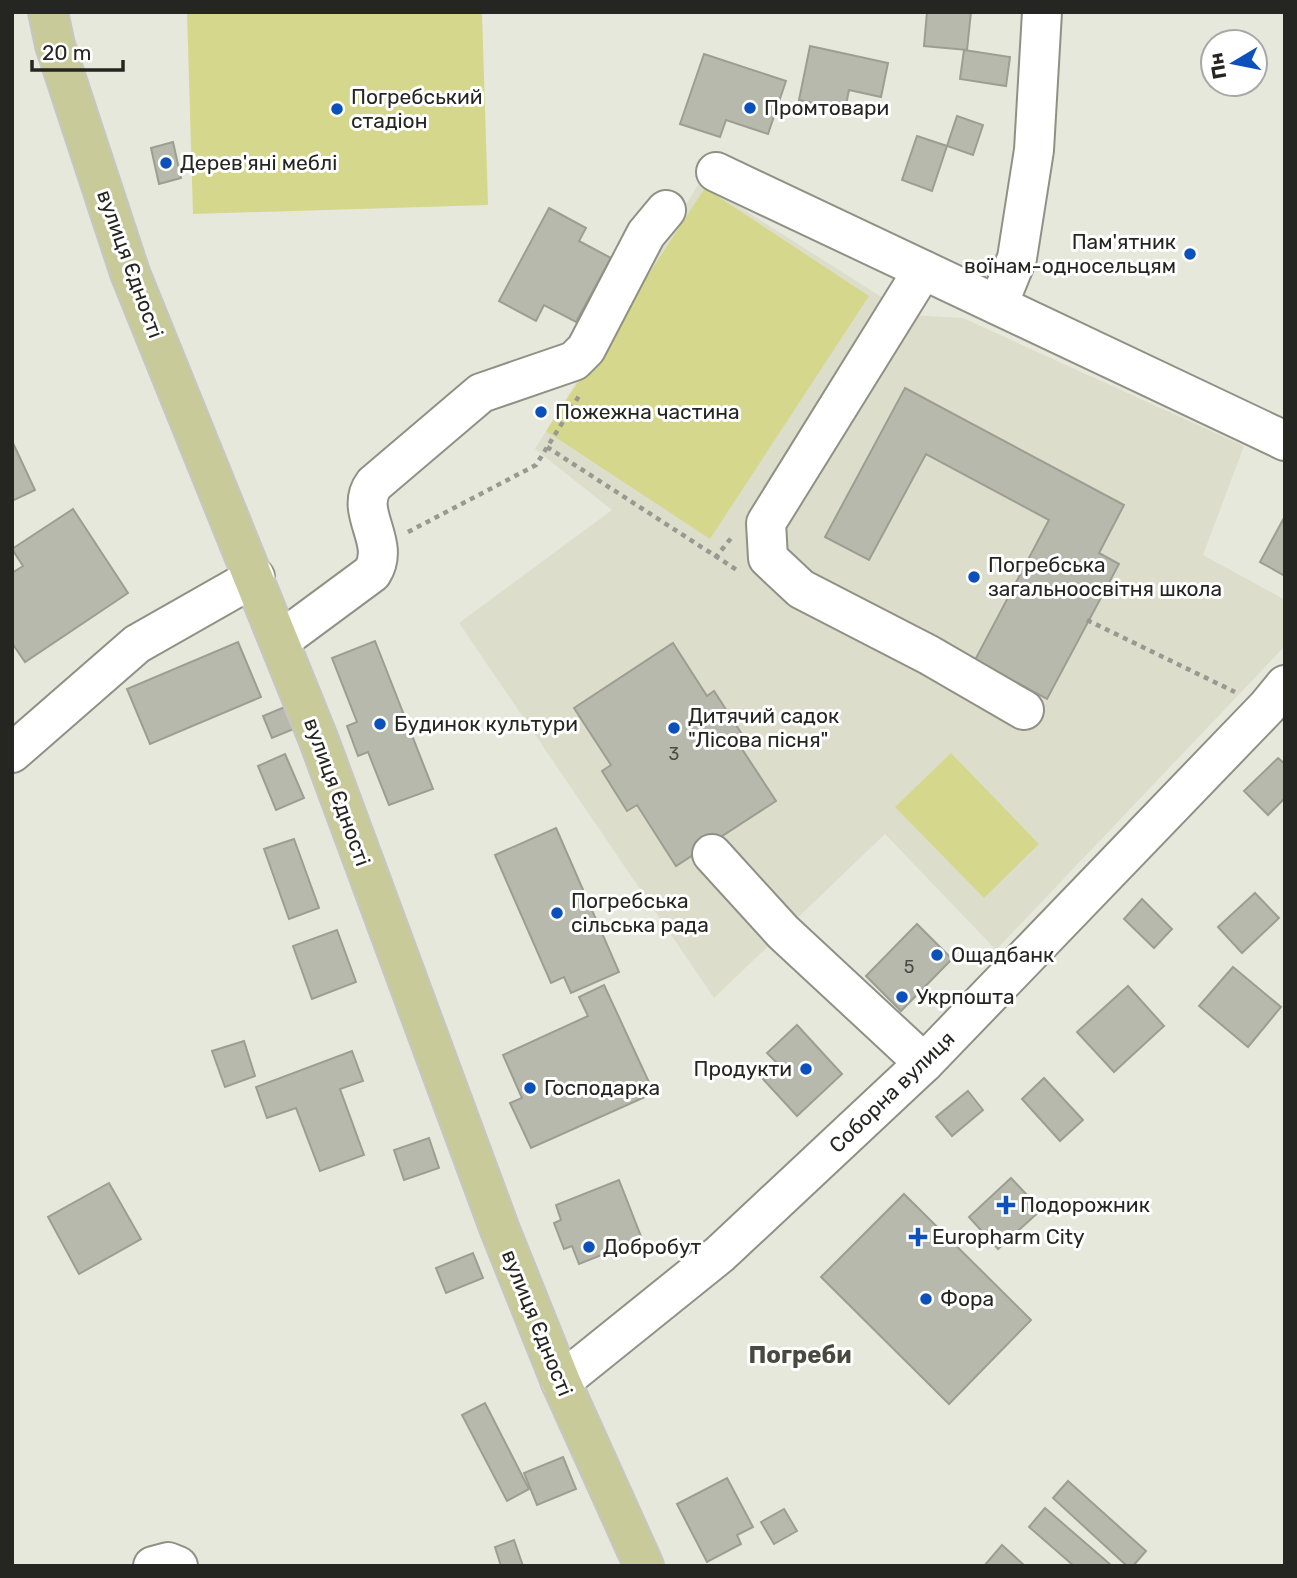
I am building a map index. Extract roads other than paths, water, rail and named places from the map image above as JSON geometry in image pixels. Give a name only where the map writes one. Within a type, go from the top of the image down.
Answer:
[{"type":"main road","name":"вулиця Єдності","points":[[48,12],[55,45],[130,273],[280,641],[500,1230],[561,1382],[644,1566]]},
{"type":"street","points":[[998,305],[1017,258],[1034,150],[1042,12]]},
{"type":"street","points":[[716,172],[1285,441]]},
{"type":"street","points":[[280,641],[372,573],[379,563],[379,547],[367,508],[366,494],[374,484],[481,393],[574,361],[586,349],[646,234],[666,209]]},
{"type":"street","points":[[923,270],[765,523],[768,558],[801,589],[929,655],[1024,710]]},
{"type":"street","points":[[12,753],[137,645],[255,577]]},
{"type":"street","name":"Соборна вулиця","points":[[561,1382],[720,1254],[924,1063],[1276,696]]},
{"type":"street","points":[[712,854],[783,932],[924,1063]]},
{"type":"street","points":[[153,1566],[168,1562],[178,1566]]},
{"type":"place","name":"Промтовари","points":[[750,108]]},
{"type":"place","name":"Погребський стадіон","points":[[337,109]]},
{"type":"place","name":"Дерев'яні меблі","points":[[166,163]]},
{"type":"place","name":"Пам'ятник воїнам-односельцям","points":[[1190,254]]},
{"type":"place","name":"Пожежна частина","points":[[541,412]]},
{"type":"place","name":"Погребська загальноосвітня школа","points":[[974,577]]},
{"type":"place","name":"Будинок культури","points":[[380,724]]},
{"type":"place","name":"Дитячий садок \"Лісова пісня\"","points":[[674,728]]},
{"type":"place","name":"Погребська сільська рада","points":[[557,913]]},
{"type":"place","name":"Ощадбанк","points":[[937,955]]},
{"type":"place","name":"Укрпошта","points":[[902,997]]},
{"type":"place","name":"Продукти","points":[[806,1069]]},
{"type":"place","name":"Господарка","points":[[530,1088]]},
{"type":"place","name":"Подорожник","points":[[1006,1205]]},
{"type":"place","name":"Europharm City","points":[[918,1237]]},
{"type":"place","name":"Добробут","points":[[589,1247]]},
{"type":"place","name":"Фора","points":[[926,1299]]},
{"type":"district","name":"Погреби","points":[[800,1355]]}]
